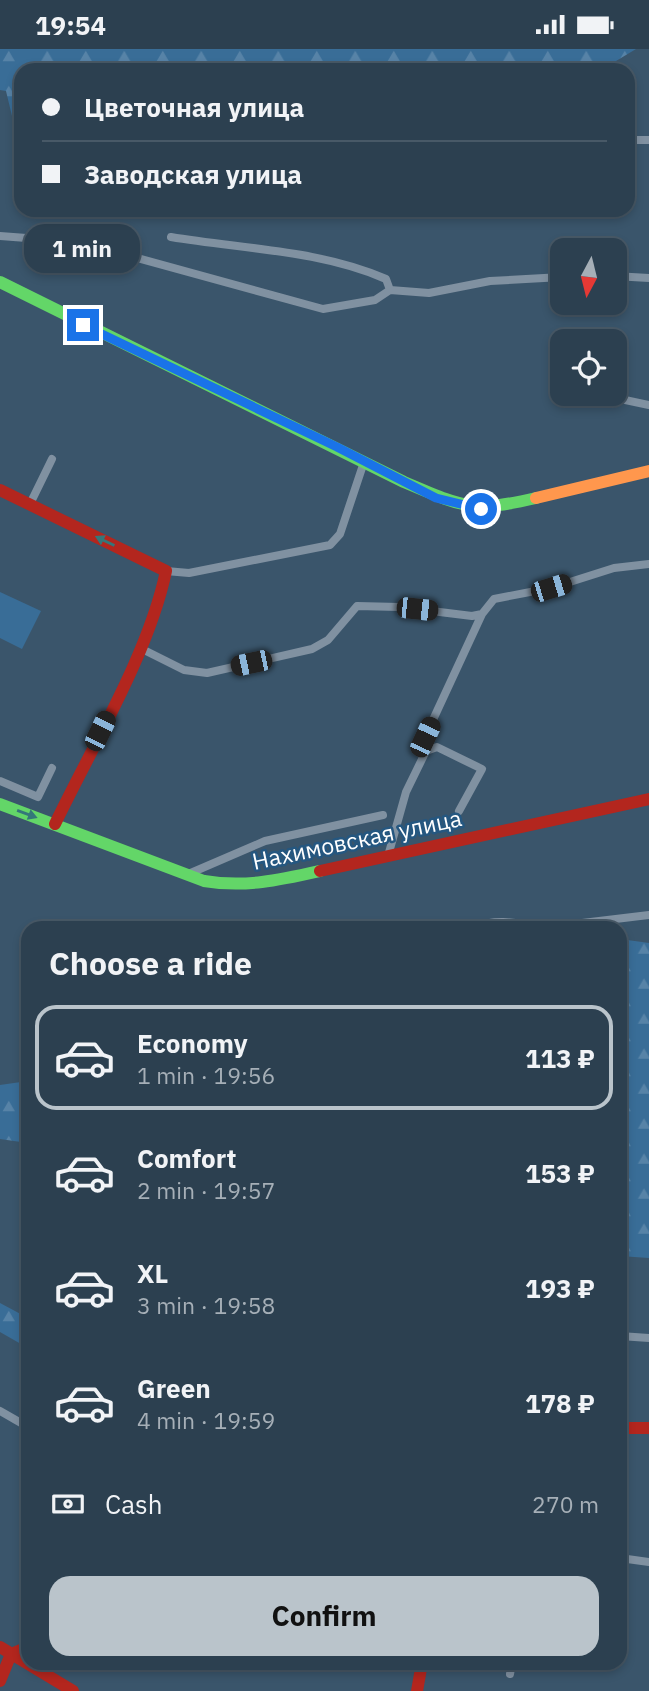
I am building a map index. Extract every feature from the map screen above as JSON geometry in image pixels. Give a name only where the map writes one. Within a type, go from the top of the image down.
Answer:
[{"type":"main road","points":[[0,282],[436,498],[481,509],[649,471]]},
{"type":"main road","points":[[0,490],[166,571],[159,604],[140,648],[55,824]]},
{"type":"main road","name":"Нахимовская улица","points":[[0,804],[186,874],[220,885],[248,886],[649,799]]},
{"type":"main road","points":[[627,1428],[649,1428]]},
{"type":"main road","points":[[0,1681],[5,1651],[21,1660]]},
{"type":"main road","points":[[37,1670],[73,1691]]},
{"type":"main road","points":[[417,1691],[421,1670]]},
{"type":"street","points":[[0,236],[79,242],[138,260],[195,271],[323,309],[375,300],[390,290],[429,293],[490,281],[550,278]]},
{"type":"street","points":[[171,237],[327,261],[364,270],[386,279],[390,290]]},
{"type":"street","points":[[627,277],[649,278]]},
{"type":"street","points":[[627,400],[649,405]]},
{"type":"street","points":[[30,505],[52,459]]},
{"type":"street","points":[[166,571],[189,573],[330,545],[340,534],[364,462]]},
{"type":"street","points":[[425,737],[482,614],[494,599],[551,588],[614,568],[649,564]]},
{"type":"street","points":[[140,648],[184,670],[207,673],[312,649],[328,640],[357,606],[399,607],[472,616],[482,614]]},
{"type":"street","points":[[388,856],[403,800],[426,751],[437,747],[482,769],[459,811]]},
{"type":"street","points":[[0,781],[38,797],[52,768]]},
{"type":"street","points":[[186,874],[265,841],[383,815]]},
{"type":"street","points":[[598,921],[649,915]]},
{"type":"street","points":[[627,1336],[649,1338]]},
{"type":"street","points":[[0,1411],[21,1423]]},
{"type":"street","points":[[627,1559],[649,1562]]},
{"type":"street","points":[[510,1674],[511,1670]]},
{"type":"green space","points":[[0,49],[636,49],[613,63],[14,63],[14,116],[6,91],[0,90]]},
{"type":"green space","points":[[0,592],[41,611],[22,649],[0,638]]},
{"type":"green space","points":[[627,940],[649,943],[649,1258],[627,1256]]},
{"type":"green space","points":[[21,1082],[21,1142],[0,1139],[0,1085]]},
{"type":"green space","points":[[0,1303],[21,1314],[21,1344],[0,1332]]},
{"type":"traffic: fast","points":[[0,282],[404,482],[441,497],[482,506],[536,498]]},
{"type":"traffic: fast","points":[[0,804],[204,881],[248,883],[320,871]]},
{"type":"traffic: slow","points":[[536,498],[649,471]]},
{"type":"traffic: jam","points":[[0,490],[166,571],[158,602],[133,667],[55,824]]},
{"type":"traffic: jam","points":[[320,871],[649,799]]},
{"type":"traffic: jam","points":[[627,1428],[649,1428]]},
{"type":"traffic: jam","points":[[0,1647],[21,1660]]},
{"type":"traffic: jam","points":[[0,1681],[11,1654],[21,1650]]},
{"type":"traffic: jam","points":[[38,1670],[73,1691]]},
{"type":"traffic: jam","points":[[417,1691],[421,1670]]},
{"type":"route","points":[[83,325],[337,447],[436,498],[481,509]]}]
